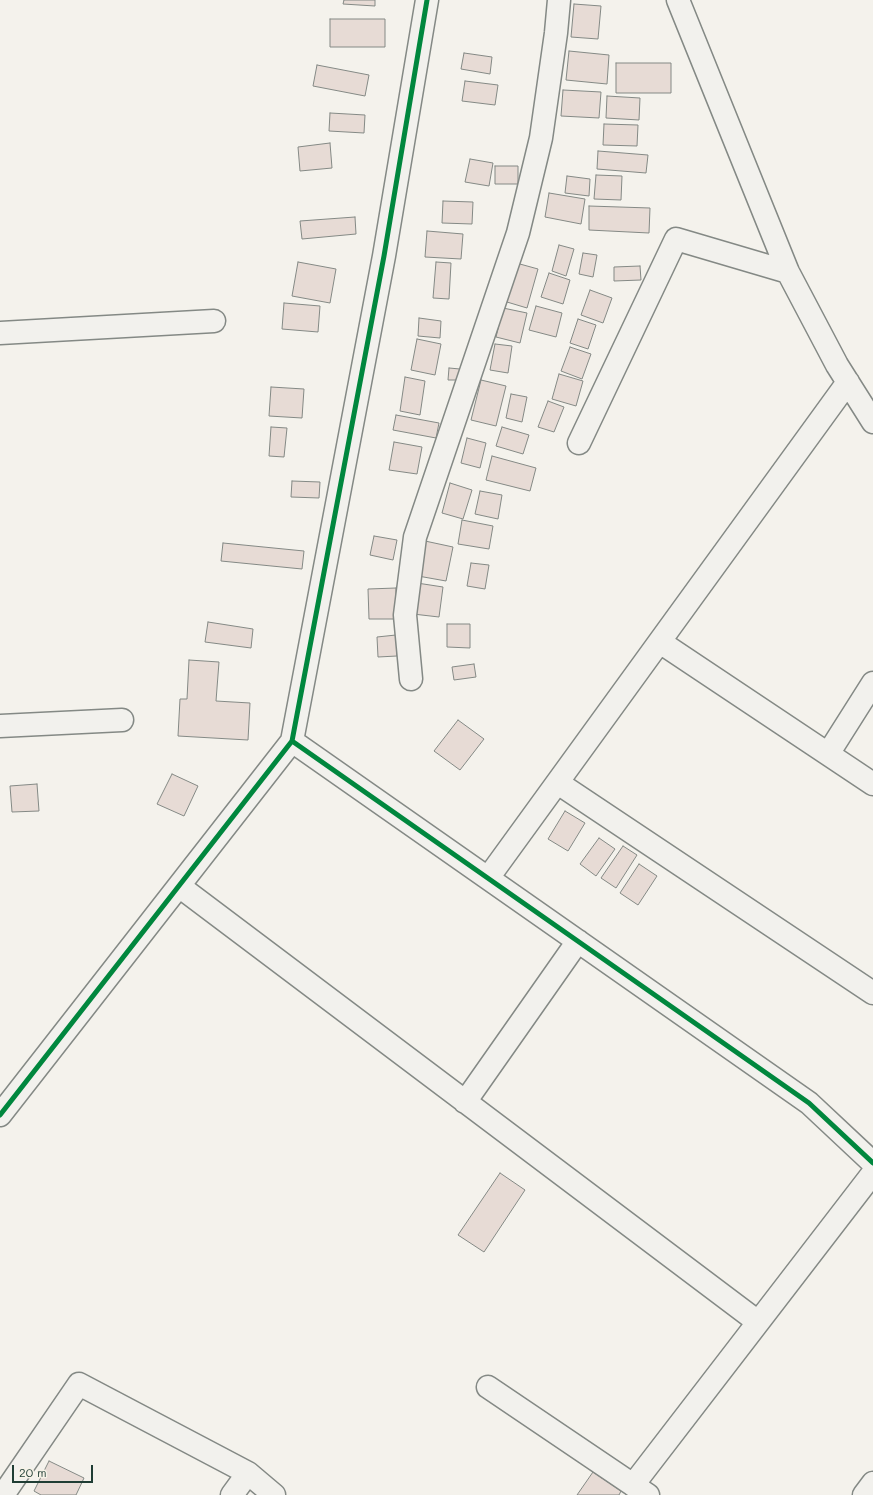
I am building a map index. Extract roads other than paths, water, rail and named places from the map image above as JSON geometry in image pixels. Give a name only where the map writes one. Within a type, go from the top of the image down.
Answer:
[{"type":"street","points":[[0,1114],[292,741],[382,264],[428,0]]},
{"type":"street","points":[[411,680],[405,614],[415,537],[518,233],[541,138],[556,33],[559,0]]},
{"type":"street","points":[[678,0],[788,272],[837,365],[873,422]]},
{"type":"street","points":[[579,443],[676,239],[788,272]]},
{"type":"street","points":[[0,333],[214,321]]},
{"type":"street","points":[[488,878],[848,382]]},
{"type":"street","points":[[660,642],[873,784]]},
{"type":"street","points":[[828,754],[873,683]]},
{"type":"street","points":[[0,726],[122,720]]},
{"type":"street","points":[[292,741],[809,1103],[873,1162]]},
{"type":"street","points":[[558,783],[873,993]]},
{"type":"street","points":[[178,886],[758,1322]]},
{"type":"street","points":[[465,1102],[578,941]]},
{"type":"street","points":[[488,1387],[641,1490],[758,1322],[873,1173]]},
{"type":"street","points":[[3,1495],[79,1384],[248,1473],[274,1495]]},
{"type":"street","points":[[232,1495],[248,1473]]},
{"type":"street","points":[[864,1495],[873,1483]]}]
